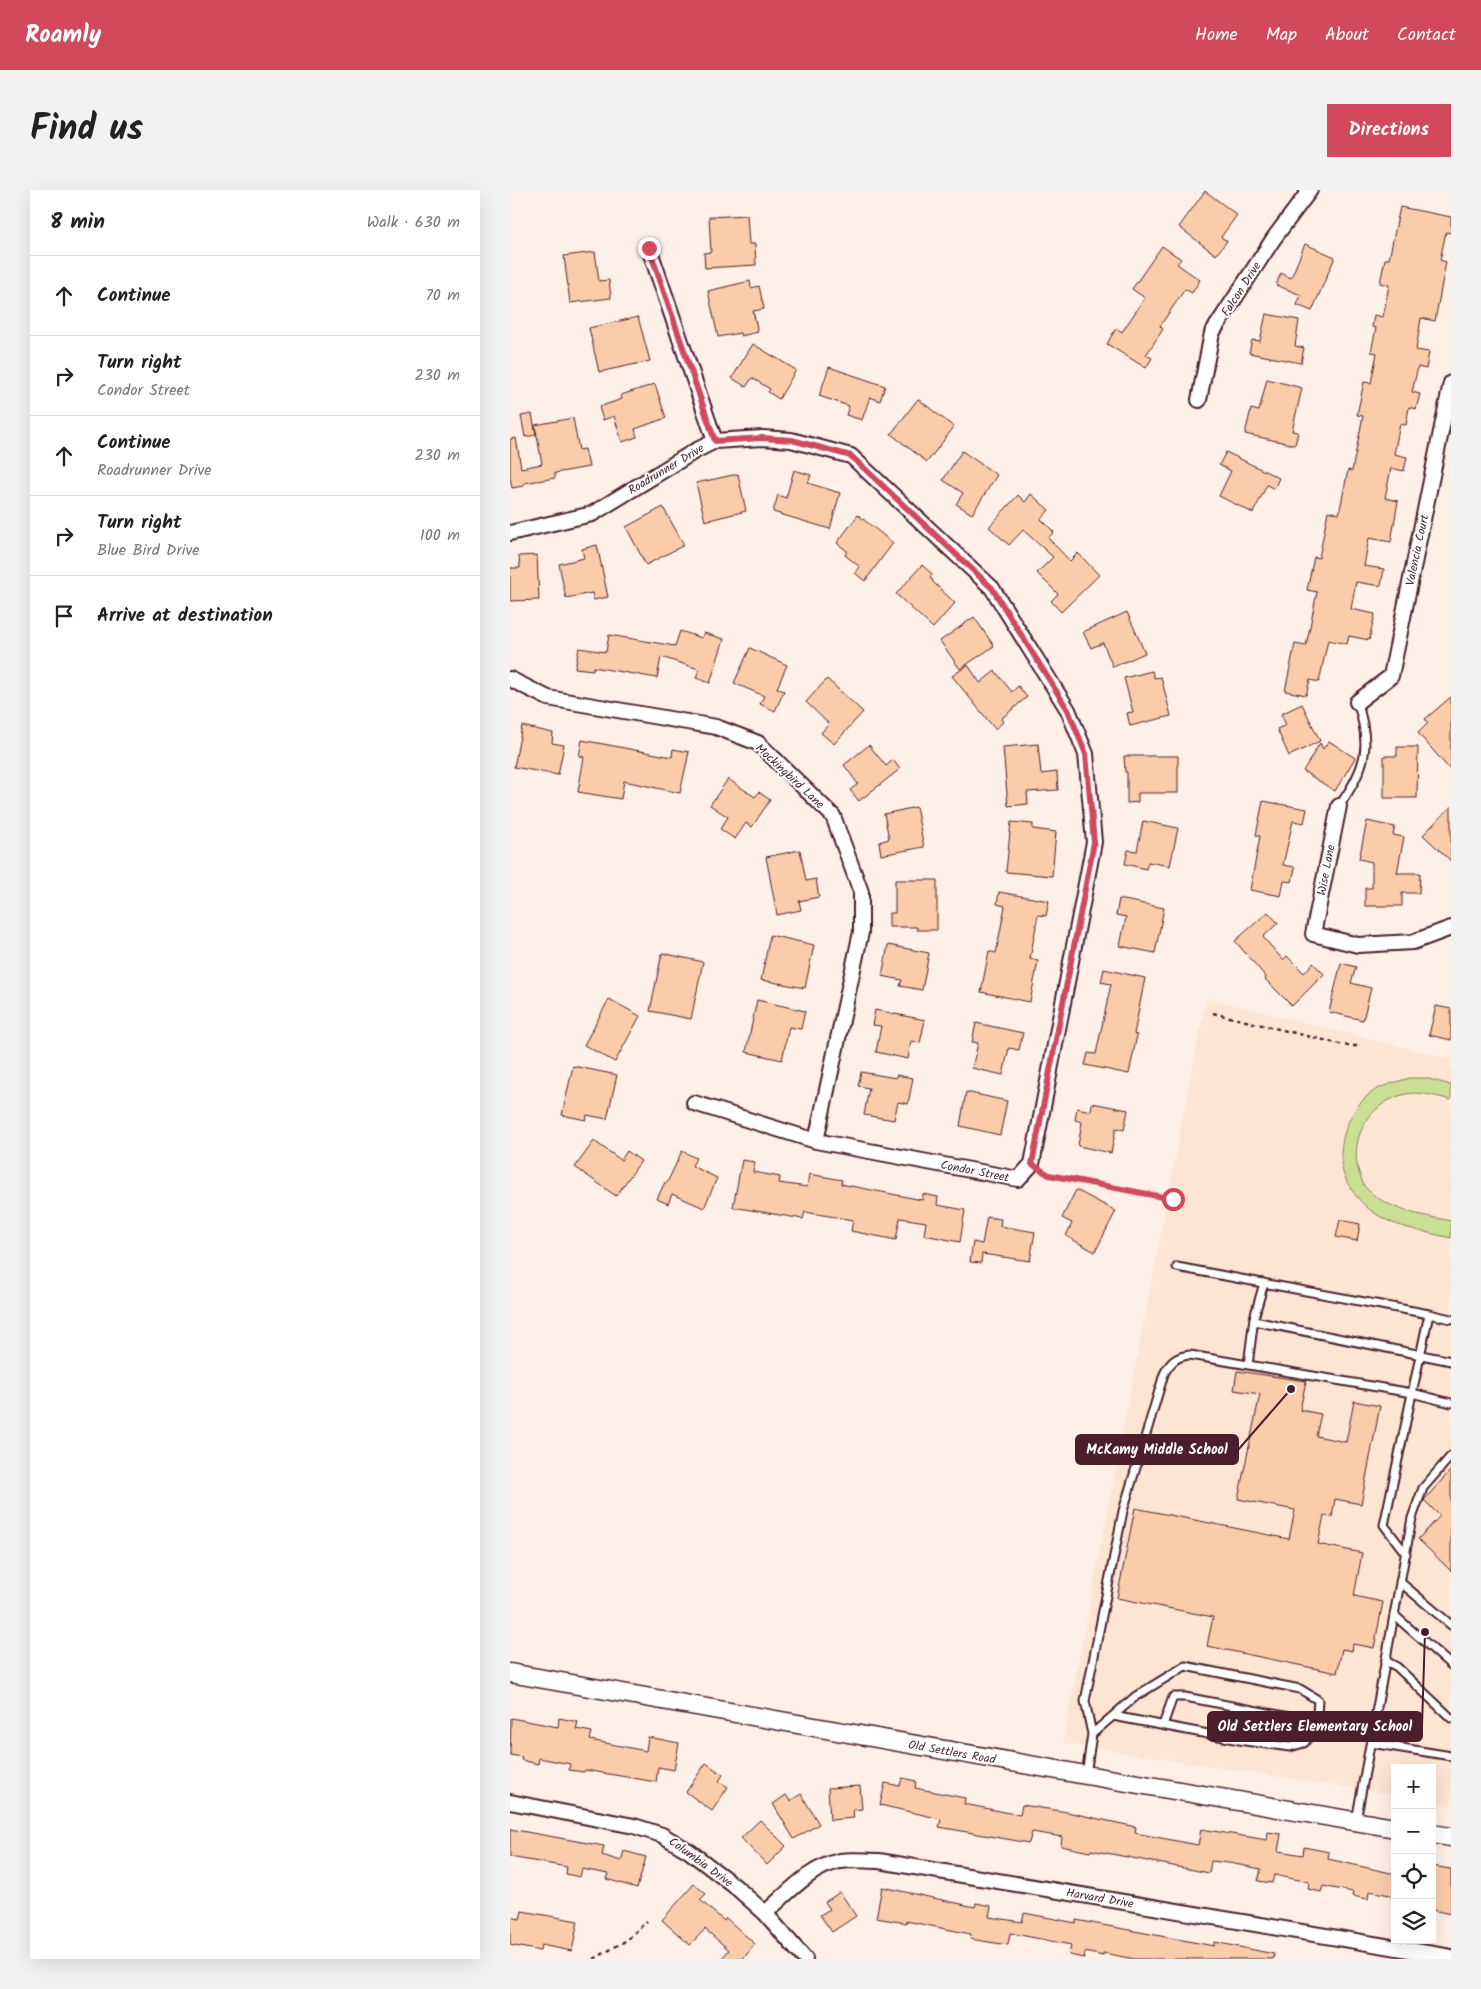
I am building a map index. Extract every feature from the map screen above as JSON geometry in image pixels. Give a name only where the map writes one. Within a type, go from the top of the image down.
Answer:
[{"type":"street","name":"Falcon Drive","points":[[1199,400],[1212,333],[1274,238],[1310,190]]},
{"type":"street","points":[[649,248],[715,441]]},
{"type":"street","name":"Valencia Court","points":[[1357,702],[1391,676],[1451,383]]},
{"type":"street","name":"Roadrunner Drive","points":[[510,532],[592,514],[695,451],[715,441],[762,438],[792,440],[851,456],[992,588],[1068,710],[1086,754],[1094,842],[1032,1164]]},
{"type":"street","name":"Mockingbird Lane","points":[[510,680],[548,698],[716,727],[758,743],[833,816],[861,892],[861,932],[816,1141]]},
{"type":"street","name":"Wise Lane","points":[[1339,806],[1313,934],[1358,944],[1413,942],[1451,928]]},
{"type":"street","name":"Condor Street","points":[[694,1103],[816,1141],[1018,1179],[1032,1164]]},
{"type":"street","name":"Old Settlers Road","points":[[510,1673],[1086,1776],[1391,1827]]},
{"type":"street","name":"Columbia Drive","points":[[510,1802],[634,1826],[662,1835],[712,1868],[765,1913],[805,1959]]},
{"type":"street","points":[[1436,1835],[1451,1837]]},
{"type":"street","name":"Harvard Drive","points":[[765,1913],[809,1874],[825,1866],[840,1862],[879,1861],[1451,1957]]},
{"type":"lane","points":[[1339,806],[1363,764],[1366,743],[1364,722],[1357,702]]},
{"type":"lane","points":[[1177,1267],[1429,1314],[1451,1320]]},
{"type":"lane","points":[[1248,1365],[1254,1321],[1264,1283]]},
{"type":"lane","points":[[1406,1554],[1384,1525],[1429,1314]]},
{"type":"lane","points":[[1254,1321],[1451,1361]]},
{"type":"lane","points":[[1086,1776],[1092,1734],[1085,1701],[1123,1511],[1164,1374],[1172,1362],[1183,1355],[1190,1355],[1412,1393],[1451,1402]]},
{"type":"lane","points":[[1356,1821],[1412,1518],[1423,1488],[1451,1456]]},
{"type":"lane","points":[[1400,1582],[1451,1625]]},
{"type":"lane","points":[[1394,1615],[1451,1665]]},
{"type":"lane","points":[[1386,1661],[1397,1667],[1451,1718]]},
{"type":"lane","points":[[1092,1734],[1136,1696],[1185,1666],[1300,1689],[1318,1700],[1316,1728],[1304,1743],[1290,1747],[1245,1741],[1113,1716]]},
{"type":"lane","points":[[1164,1725],[1173,1697],[1185,1697],[1316,1722]]},
{"type":"lane","points":[[1371,1743],[1451,1756]]},
{"type":"path","points":[[1213,1013],[1348,1046],[1358,1046]]},
{"type":"path","points":[[1032,1164],[1049,1175],[1173,1199]]},
{"type":"path","points":[[594,1959],[627,1940],[647,1922]]},
{"type":"shaded area","points":[[1206,998],[1451,1059],[1451,1806],[1436,1803],[1436,1764],[1391,1764],[1391,1794],[1063,1743]]},
{"type":"green space","points":[[1410,1078],[1425,1078],[1451,1085],[1451,1100],[1414,1093],[1402,1095],[1379,1107],[1363,1126],[1359,1138],[1356,1150],[1360,1175],[1366,1188],[1385,1202],[1406,1211],[1451,1221],[1451,1238],[1398,1225],[1378,1215],[1357,1197],[1343,1172],[1341,1151],[1343,1140],[1350,1118],[1356,1109],[1375,1090]]},
{"type":"building","points":[[1205,191],[1237,215],[1221,237],[1227,241],[1216,255],[1179,227]]},
{"type":"building","points":[[1400,207],[1451,217],[1451,233],[1446,232],[1440,260],[1446,262],[1435,321],[1421,318],[1416,350],[1429,352],[1426,369],[1418,367],[1412,392],[1420,394],[1416,409],[1409,407],[1406,425],[1400,424],[1394,454],[1407,457],[1404,471],[1391,468],[1385,498],[1398,501],[1391,542],[1369,538],[1364,566],[1384,569],[1381,586],[1356,582],[1351,609],[1375,614],[1369,640],[1349,636],[1347,644],[1328,640],[1319,682],[1310,680],[1306,695],[1285,691],[1295,644],[1306,646],[1317,592],[1307,590],[1314,557],[1319,558],[1328,511],[1339,514],[1348,470],[1352,471],[1363,416],[1357,415],[1364,382],[1371,383],[1377,353],[1371,352],[1376,328],[1372,327],[1374,315],[1383,317],[1389,285],[1380,283],[1385,259],[1389,259]]},
{"type":"building","points":[[747,215],[749,244],[755,244],[756,265],[705,268],[704,253],[711,252],[709,217]]},
{"type":"building","points":[[1305,244],[1335,257],[1312,311],[1297,305],[1301,295],[1276,285],[1281,273],[1291,278]]},
{"type":"building","points":[[1162,246],[1181,259],[1177,264],[1200,280],[1192,293],[1185,289],[1160,326],[1163,329],[1146,355],[1152,358],[1146,368],[1107,344],[1116,328],[1122,332],[1145,298],[1132,289]]},
{"type":"building","points":[[595,252],[599,281],[609,280],[611,298],[570,303],[564,256]]},
{"type":"building","points":[[750,281],[751,288],[759,286],[764,309],[753,311],[758,332],[741,336],[740,333],[718,337],[708,291]]},
{"type":"building","points":[[1266,314],[1299,320],[1295,346],[1304,348],[1301,363],[1249,353],[1252,340],[1260,341]]},
{"type":"building","points":[[638,317],[650,361],[599,372],[589,328]]},
{"type":"building","points":[[753,344],[796,370],[779,399],[768,392],[770,389],[752,378],[746,387],[732,378]]},
{"type":"building","points":[[829,367],[885,386],[880,401],[870,397],[862,420],[846,415],[849,406],[819,396]]},
{"type":"building","points":[[1267,379],[1302,388],[1292,431],[1298,432],[1295,445],[1245,434],[1251,409],[1259,411]]},
{"type":"building","points":[[655,384],[666,418],[635,429],[637,437],[622,442],[614,416],[603,420],[599,407],[622,399],[621,395]]},
{"type":"building","points":[[918,399],[954,427],[927,462],[891,434]]},
{"type":"building","points":[[532,414],[536,435],[525,437],[521,416]]},
{"type":"building","points":[[573,418],[579,450],[585,449],[589,467],[555,473],[555,478],[524,483],[524,486],[512,488],[510,477],[510,439],[516,438],[521,468],[542,464],[535,425]]},
{"type":"building","points":[[962,451],[997,475],[972,514],[956,504],[963,493],[943,480]]},
{"type":"building","points":[[1226,452],[1279,478],[1274,489],[1267,485],[1253,513],[1219,496],[1231,471],[1219,465]]},
{"type":"building","points":[[794,470],[811,475],[808,483],[840,493],[830,529],[773,512],[778,495],[786,498]]},
{"type":"building","points":[[738,474],[746,511],[705,521],[696,483]]},
{"type":"building","points":[[1031,494],[1049,510],[1041,519],[1054,532],[1048,538],[1070,561],[1078,553],[1099,575],[1061,612],[1051,601],[1058,594],[1037,573],[1053,557],[1023,530],[1009,545],[989,527],[1018,495],[1025,502]]},
{"type":"building","points":[[663,507],[684,545],[646,565],[626,527]]},
{"type":"building","points":[[858,515],[893,543],[865,581],[855,573],[860,567],[845,555],[847,551],[837,543]]},
{"type":"building","points":[[597,545],[608,597],[594,600],[592,593],[566,598],[559,564],[584,558],[582,549]]},
{"type":"building","points":[[537,555],[539,600],[510,601],[510,568],[520,568],[519,556]]},
{"type":"building","points":[[922,565],[932,574],[930,578],[932,581],[955,603],[933,628],[896,594]]},
{"type":"building","points":[[1127,612],[1145,653],[1113,667],[1103,643],[1091,648],[1083,632]]},
{"type":"building","points":[[974,617],[994,646],[960,669],[940,641]]},
{"type":"building","points":[[680,631],[702,638],[704,633],[724,639],[710,683],[696,678],[699,669],[661,657],[657,678],[593,667],[593,670],[575,668],[579,648],[606,652],[609,635],[675,646]]},
{"type":"building","points":[[750,648],[787,665],[777,688],[784,691],[775,711],[760,704],[764,696],[734,683]]},
{"type":"building","points":[[968,665],[980,683],[995,671],[1012,692],[1018,686],[1027,697],[1001,719],[1003,722],[995,729],[952,676]]},
{"type":"building","points":[[1152,671],[1154,678],[1161,677],[1171,716],[1130,726],[1127,713],[1133,712],[1124,678]]},
{"type":"building","points":[[827,679],[863,712],[834,744],[821,733],[829,724],[806,702]]},
{"type":"building","points":[[1451,697],[1451,771],[1418,733],[1428,723],[1425,719]]},
{"type":"building","points":[[1302,704],[1320,741],[1289,756],[1277,729],[1286,725],[1281,714]]},
{"type":"building","points":[[522,726],[553,733],[552,743],[564,745],[558,775],[514,767]]},
{"type":"building","points":[[582,740],[672,757],[673,749],[689,752],[680,793],[624,781],[621,799],[578,792],[584,757],[579,756]]},
{"type":"building","points":[[1329,741],[1355,758],[1335,791],[1303,771],[1320,743],[1323,749]]},
{"type":"building","points":[[1038,744],[1041,774],[1057,772],[1058,790],[1027,792],[1028,804],[1008,806],[1003,747]]},
{"type":"building","points":[[869,745],[886,766],[893,760],[900,769],[859,801],[850,790],[858,784],[844,765]]},
{"type":"building","points":[[1397,747],[1418,747],[1417,798],[1384,798],[1384,756],[1397,756]]},
{"type":"building","points":[[1124,756],[1178,756],[1178,793],[1138,793],[1138,802],[1127,803],[1127,772],[1125,772]]},
{"type":"building","points":[[728,779],[755,797],[759,792],[770,800],[752,827],[746,823],[735,839],[720,829],[728,817],[710,805]]},
{"type":"building","points":[[1263,801],[1307,809],[1304,823],[1293,821],[1283,865],[1295,867],[1292,882],[1284,881],[1281,896],[1250,890],[1260,836],[1256,835]]},
{"type":"building","points":[[1451,806],[1451,861],[1423,835]]},
{"type":"building","points":[[916,807],[924,847],[881,855],[879,842],[889,839],[884,814]]},
{"type":"building","points":[[1143,821],[1178,828],[1170,866],[1148,862],[1146,869],[1125,864],[1128,850],[1137,851]]},
{"type":"building","points":[[1367,821],[1395,827],[1393,835],[1404,837],[1397,873],[1420,873],[1419,893],[1402,893],[1402,906],[1365,906],[1365,888],[1372,888],[1372,862],[1359,859]]},
{"type":"building","points":[[1011,822],[1033,824],[1033,829],[1056,832],[1052,876],[1006,872]]},
{"type":"building","points":[[800,850],[806,881],[816,879],[819,897],[799,901],[801,910],[777,915],[766,857]]},
{"type":"building","points":[[895,880],[937,880],[937,930],[917,930],[917,927],[889,927],[889,913],[895,913]]},
{"type":"building","points":[[999,892],[1049,901],[1046,916],[1038,915],[1030,959],[1038,961],[1030,1002],[981,992],[989,951],[996,953],[1005,906],[997,904]]},
{"type":"building","points":[[1119,899],[1164,908],[1155,953],[1120,946],[1126,917],[1116,915]]},
{"type":"building","points":[[1268,912],[1278,923],[1263,937],[1283,960],[1287,956],[1304,973],[1313,963],[1324,974],[1292,1006],[1265,979],[1266,977],[1235,941]]},
{"type":"building","points":[[770,935],[814,945],[805,988],[761,980]]},
{"type":"building","points":[[888,945],[929,953],[922,990],[900,986],[902,980],[882,976]]},
{"type":"building","points":[[662,953],[703,962],[691,1019],[650,1011]]},
{"type":"building","points":[[1341,963],[1356,967],[1351,983],[1371,988],[1363,1020],[1329,1012]]},
{"type":"building","points":[[1104,969],[1145,978],[1134,1034],[1137,1035],[1129,1074],[1085,1065],[1088,1053],[1096,1054],[1111,984],[1101,982]]},
{"type":"building","points":[[609,999],[640,1016],[615,1062],[584,1045]]},
{"type":"building","points":[[757,1000],[805,1011],[801,1029],[789,1027],[782,1060],[746,1052]]},
{"type":"building","points":[[1436,1006],[1451,1009],[1451,1040],[1429,1035]]},
{"type":"building","points":[[875,1010],[925,1020],[920,1043],[911,1041],[908,1059],[876,1052],[881,1026],[872,1025]]},
{"type":"building","points":[[976,1023],[1023,1033],[1019,1050],[1009,1048],[1003,1075],[972,1068],[978,1043],[972,1042]]},
{"type":"building","points":[[573,1066],[617,1075],[607,1119],[587,1115],[586,1120],[562,1115]]},
{"type":"building","points":[[861,1072],[896,1078],[896,1075],[913,1078],[908,1104],[898,1102],[894,1120],[864,1115],[869,1088],[858,1086]]},
{"type":"building","points":[[966,1092],[1007,1101],[1000,1135],[960,1126]]},
{"type":"building","points":[[1092,1103],[1128,1110],[1124,1130],[1116,1128],[1111,1153],[1078,1146],[1082,1122],[1075,1120],[1077,1108],[1091,1111]]},
{"type":"building","points":[[594,1141],[621,1160],[627,1151],[641,1161],[616,1196],[575,1167]]},
{"type":"building","points":[[682,1151],[696,1158],[692,1166],[717,1178],[704,1208],[672,1194],[668,1204],[657,1199]]},
{"type":"building","points":[[742,1160],[755,1162],[753,1172],[780,1177],[779,1183],[807,1187],[809,1174],[842,1180],[841,1184],[922,1200],[923,1194],[938,1197],[937,1205],[965,1210],[960,1242],[924,1235],[926,1222],[900,1218],[896,1240],[851,1231],[853,1220],[805,1212],[803,1219],[733,1207]]},
{"type":"building","points":[[1076,1190],[1116,1211],[1095,1252],[1066,1236],[1072,1223],[1062,1218]]},
{"type":"building","points":[[987,1217],[1001,1219],[1000,1226],[1035,1232],[1030,1261],[982,1254],[981,1263],[970,1262],[973,1242],[982,1244]]},
{"type":"building","points":[[1340,1220],[1360,1224],[1357,1241],[1336,1237]]},
{"type":"building","points":[[1237,1371],[1306,1381],[1300,1410],[1321,1414],[1316,1436],[1346,1442],[1354,1401],[1380,1406],[1361,1504],[1335,1499],[1332,1517],[1324,1516],[1318,1544],[1362,1553],[1354,1596],[1383,1602],[1374,1648],[1353,1644],[1352,1651],[1342,1649],[1337,1673],[1207,1646],[1213,1617],[1117,1598],[1135,1508],[1289,1539],[1295,1510],[1238,1499],[1260,1394],[1234,1390]]},
{"type":"building","points":[[1451,1470],[1451,1571],[1418,1539],[1440,1516],[1424,1500]]},
{"type":"building","points":[[511,1718],[558,1727],[559,1718],[578,1722],[576,1729],[592,1732],[590,1740],[646,1751],[648,1737],[679,1743],[674,1770],[658,1767],[656,1782],[585,1770],[584,1772],[569,1770],[570,1764],[539,1758],[538,1764],[521,1760],[522,1757],[510,1755]]},
{"type":"building","points":[[706,1763],[723,1775],[719,1781],[728,1787],[712,1811],[686,1792]]},
{"type":"building","points":[[902,1778],[916,1781],[915,1788],[965,1798],[964,1804],[1020,1815],[1022,1805],[1067,1812],[1136,1827],[1135,1833],[1198,1845],[1201,1829],[1267,1840],[1268,1832],[1281,1834],[1278,1851],[1303,1855],[1304,1847],[1329,1852],[1328,1859],[1391,1873],[1391,1895],[1369,1891],[1368,1899],[1352,1896],[1353,1892],[1323,1886],[1321,1892],[1308,1889],[1309,1882],[1274,1875],[1272,1883],[1258,1881],[1261,1869],[1229,1863],[1211,1861],[1209,1873],[1061,1846],[1062,1837],[1032,1832],[1029,1843],[939,1827],[941,1819],[880,1805],[885,1783],[900,1786]]},
{"type":"building","points":[[860,1786],[862,1809],[853,1810],[854,1818],[830,1820],[828,1788]]},
{"type":"building","points":[[801,1794],[819,1824],[794,1839],[773,1804],[786,1795],[790,1801]]},
{"type":"building","points":[[760,1820],[786,1846],[767,1865],[741,1838]]},
{"type":"building","points":[[510,1829],[604,1846],[602,1855],[621,1861],[624,1851],[646,1857],[637,1888],[606,1879],[608,1874],[582,1869],[580,1877],[566,1874],[567,1867],[510,1857]]},
{"type":"building","points":[[1436,1867],[1451,1869],[1451,1914],[1436,1911]]},
{"type":"building","points":[[694,1884],[706,1894],[700,1900],[724,1921],[726,1918],[755,1944],[743,1959],[721,1959],[729,1950],[705,1929],[690,1945],[662,1920]]},
{"type":"building","points":[[882,1887],[975,1907],[976,1903],[991,1906],[989,1917],[1022,1922],[1024,1913],[1076,1923],[1076,1920],[1214,1946],[1214,1942],[1274,1954],[1273,1959],[1134,1959],[1103,1953],[1103,1956],[1085,1952],[1084,1958],[1069,1955],[1071,1945],[1010,1933],[1008,1945],[970,1939],[971,1934],[906,1921],[906,1923],[876,1918]]},
{"type":"building","points":[[840,1892],[856,1916],[832,1932],[820,1915],[830,1909],[825,1902]]},
{"type":"building","points":[[522,1911],[578,1921],[572,1951],[541,1945],[540,1951],[510,1945],[510,1917],[520,1919]]},
{"type":"place","name":"McKamy Middle School","points":[[1291,1389]]},
{"type":"place","name":"Old Settlers Elementary School","points":[[1425,1632]]},
{"type":"route","points":[[649,248],[715,441],[762,438],[792,440],[851,456],[992,588],[1068,710],[1086,754],[1094,842],[1032,1164],[1049,1175],[1173,1199]]}]
